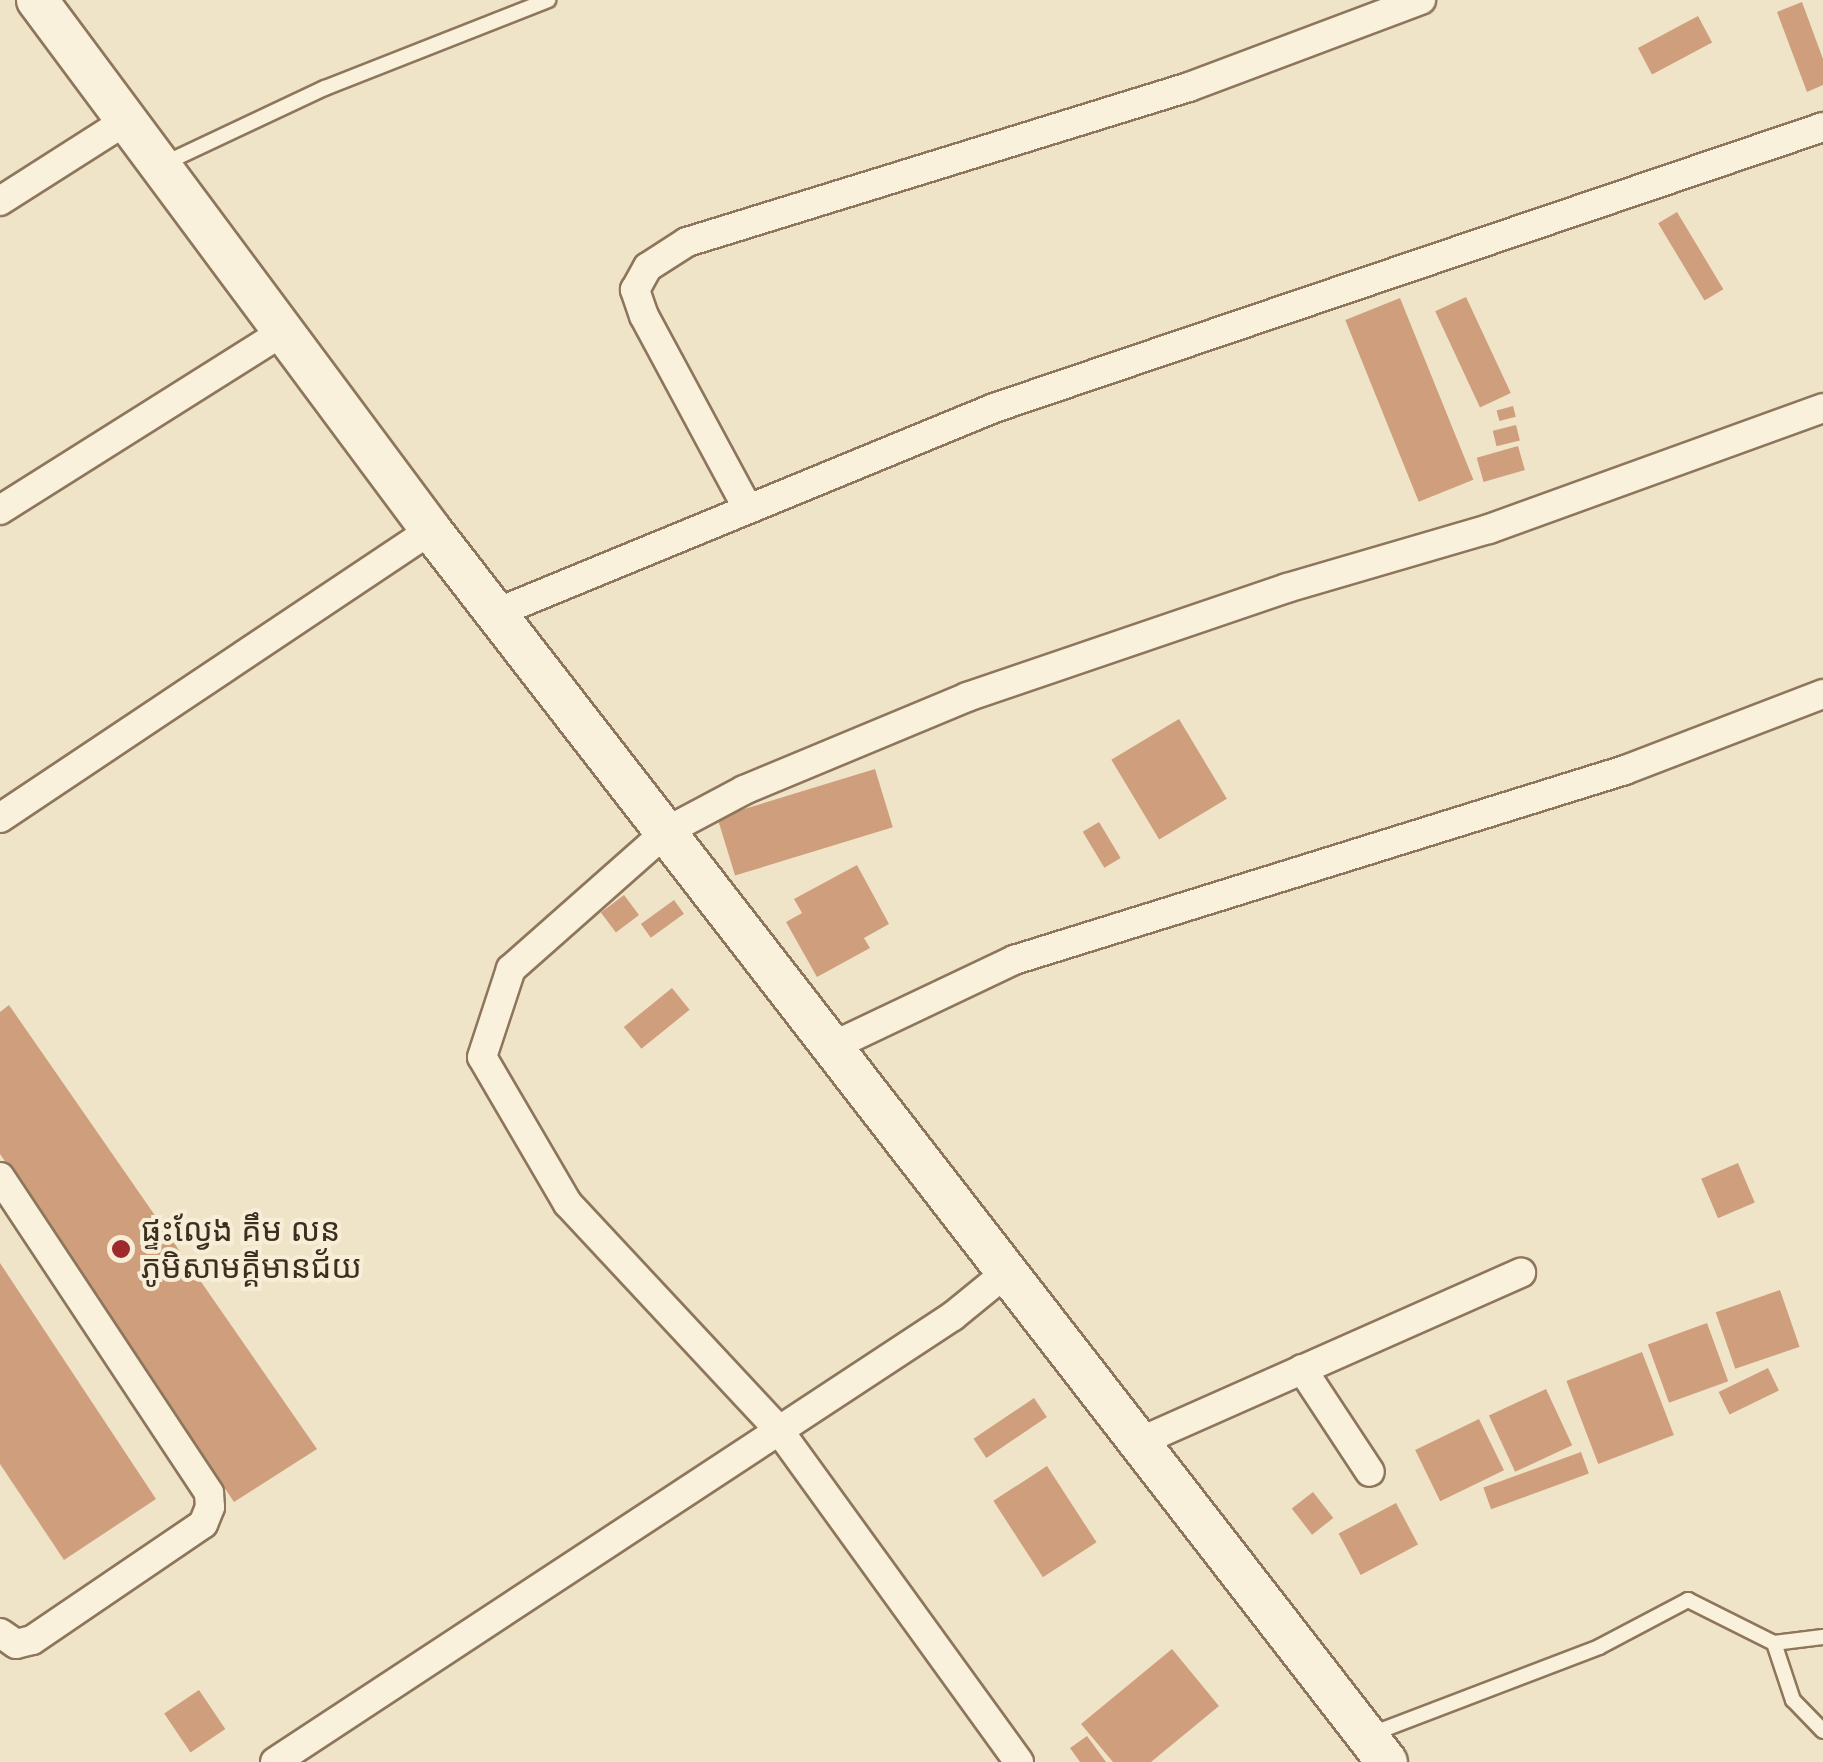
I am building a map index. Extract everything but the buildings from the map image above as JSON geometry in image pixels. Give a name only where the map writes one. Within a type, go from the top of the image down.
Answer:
[{"type":"street","points":[[38,0],[431,530],[1378,1748]]},
{"type":"street","points":[[748,509],[644,316],[635,290],[648,267],[687,242],[1188,87],[1421,0]]},
{"type":"street","points":[[0,201],[127,120]]},
{"type":"street","points":[[496,613],[994,408],[1823,127]]},
{"type":"street","points":[[0,510],[284,331]]},
{"type":"street","points":[[1019,1762],[780,1430],[568,1204],[482,1057],[511,970],[667,830],[744,790],[968,697],[1287,588],[1488,529],[1823,408]]},
{"type":"street","points":[[0,818],[431,530]]},
{"type":"street","points":[[831,1046],[1014,960],[1625,770],[1823,694]]},
{"type":"street","points":[[0,1176],[210,1493],[210,1507],[203,1524],[32,1640],[16,1644],[0,1633]]},
{"type":"street","points":[[275,1762],[780,1430],[1007,1272]]},
{"type":"street","points":[[1139,1442],[1521,1273]]},
{"type":"street","points":[[1302,1369],[1370,1472]]},
{"type":"lane","points":[[161,166],[325,88],[548,0]]},
{"type":"lane","points":[[1378,1748],[1599,1647],[1688,1600],[1774,1643],[1823,1637]]},
{"type":"lane","points":[[1774,1643],[1793,1700],[1823,1731]]},
{"type":"place","name":"ផ្ទះល្វែង គឹម លន ភូមិសាមគ្គីមានជ័យ","points":[[121,1249]]}]
